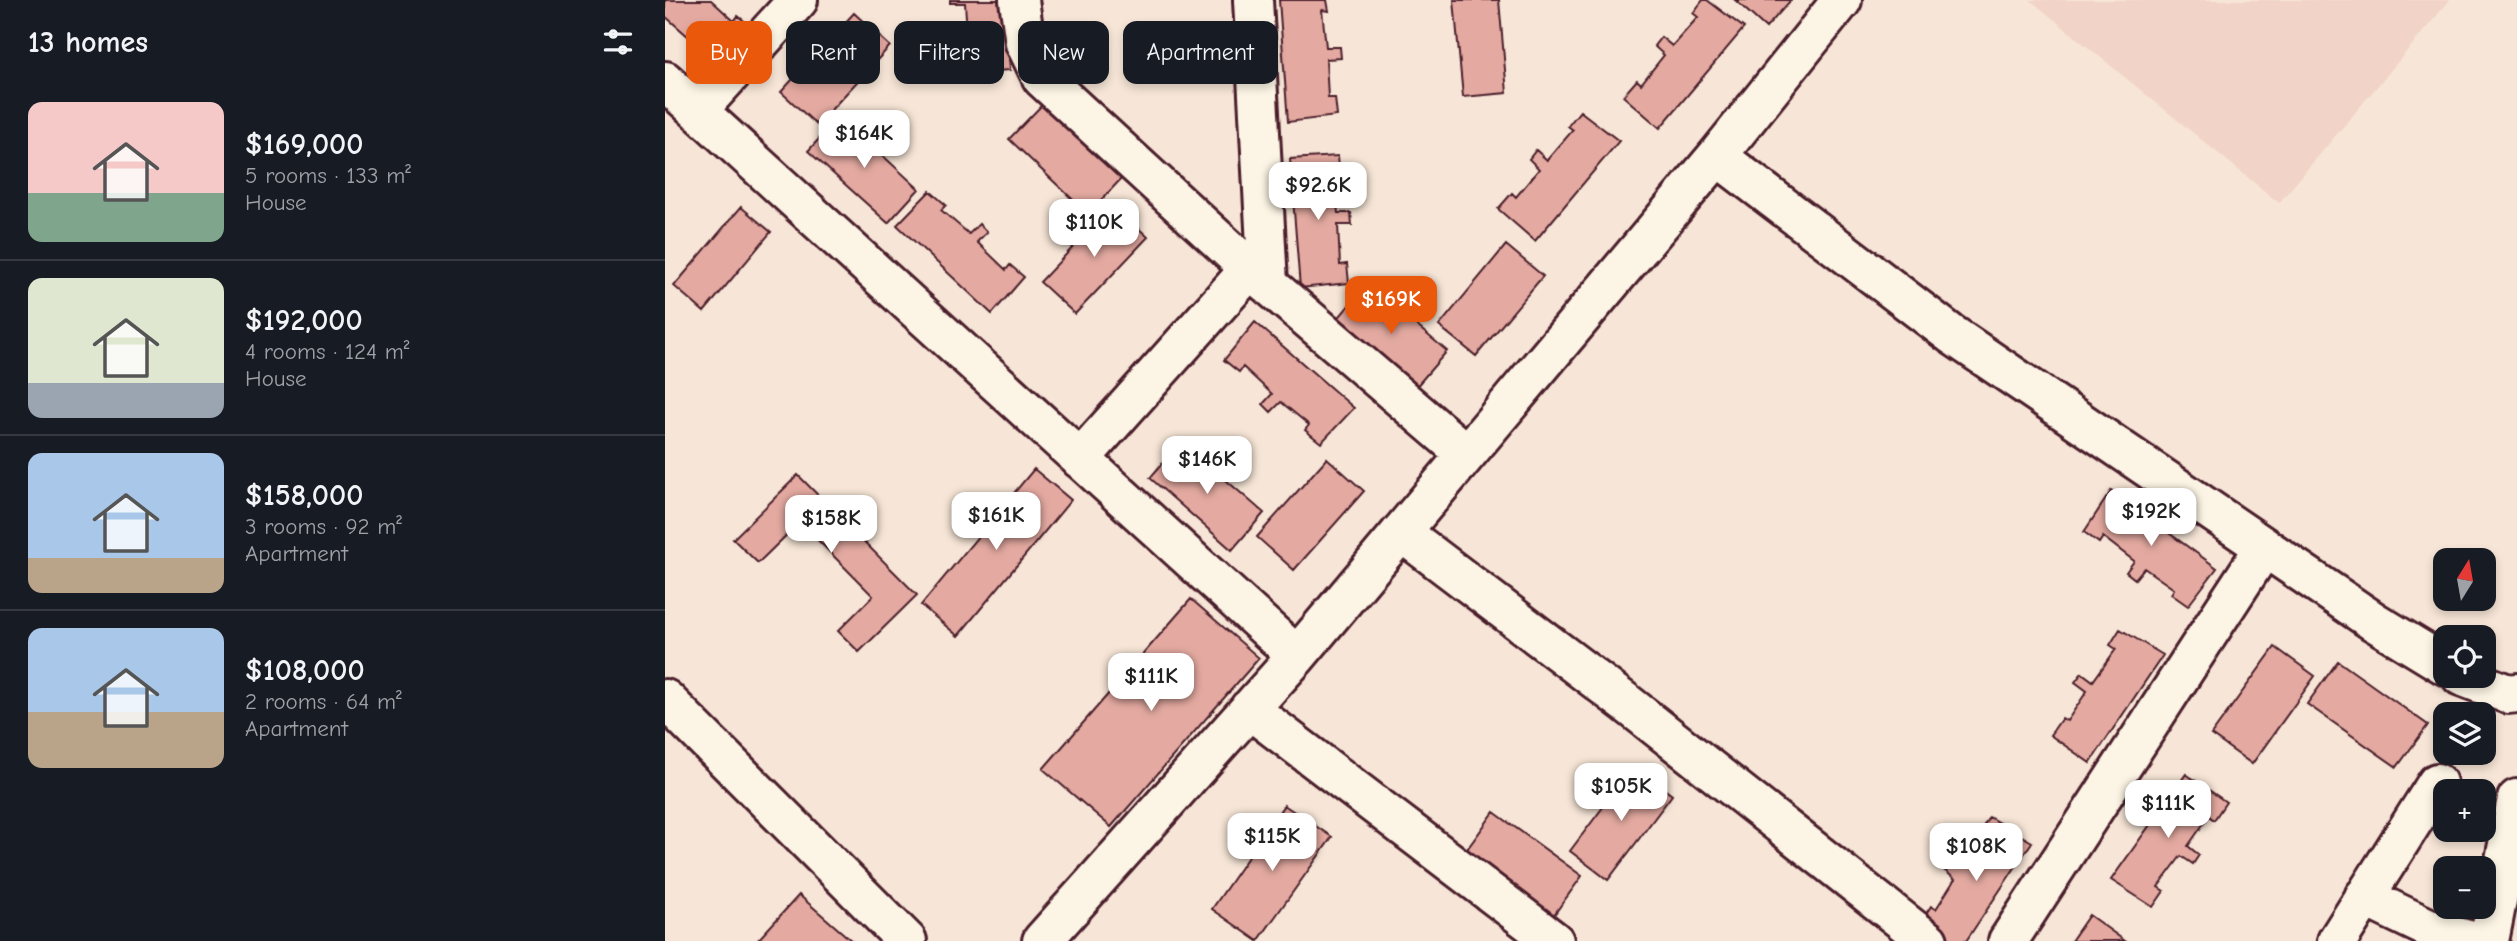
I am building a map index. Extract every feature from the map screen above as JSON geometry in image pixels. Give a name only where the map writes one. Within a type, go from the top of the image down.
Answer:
[{"type":"street","points":[[699,109],[798,0]]},
{"type":"street","points":[[1019,0],[1025,43],[1042,78],[1259,276],[1466,454]]},
{"type":"street","points":[[1080,459],[1259,276],[1253,0]]},
{"type":"street","points":[[1042,941],[1297,656],[1717,156],[1842,0]]},
{"type":"street","points":[[665,80],[1297,656]]},
{"type":"street","points":[[1717,156],[1951,334],[2264,548],[2433,657]]},
{"type":"street","points":[[1401,532],[1625,702],[1929,941]]},
{"type":"street","points":[[2008,941],[2264,548]]},
{"type":"street","points":[[2492,688],[2508,694],[2517,693]]},
{"type":"street","points":[[665,699],[907,941]]},
{"type":"street","points":[[1249,709],[1554,941]]},
{"type":"street","points":[[2337,941],[2433,789]]},
{"type":"street","points":[[2489,941],[2517,799]]},
{"type":"street","points":[[2364,897],[2437,932],[2472,941]]},
{"type":"shaded area","points":[[2030,0],[2450,0],[2279,203]]},
{"type":"building","points":[[665,0],[711,0],[734,21],[686,21],[686,34],[665,16]]},
{"type":"building","points":[[950,0],[1004,0],[1010,70],[1004,70],[1004,21],[966,21],[965,3],[950,3]]},
{"type":"building","points":[[1279,0],[1327,0],[1329,11],[1322,10],[1326,47],[1340,47],[1341,58],[1326,59],[1328,98],[1335,98],[1337,116],[1288,122]]},
{"type":"building","points":[[1454,0],[1499,0],[1507,93],[1463,97]]},
{"type":"building","points":[[1703,0],[1707,0],[1744,28],[1660,128],[1623,96],[1637,80],[1641,84],[1664,55],[1654,46],[1661,37],[1672,46],[1698,17],[1693,13]]},
{"type":"building","points":[[1735,0],[1791,0],[1766,28]]},
{"type":"building","points":[[854,13],[863,21],[847,21]]},
{"type":"building","points":[[880,37],[890,46],[880,57]]},
{"type":"building","points":[[788,84],[855,84],[817,125],[781,92]]},
{"type":"building","points":[[1043,104],[1121,179],[1088,214],[1009,139]]},
{"type":"building","points":[[1580,111],[1619,141],[1535,241],[1498,209],[1512,193],[1516,197],[1539,169],[1529,159],[1536,150],[1547,160],[1573,130],[1568,126]]},
{"type":"building","points":[[840,116],[919,189],[888,223],[808,151]]},
{"type":"building","points":[[1338,156],[1340,177],[1334,177],[1338,213],[1351,213],[1352,225],[1338,225],[1340,265],[1347,264],[1349,283],[1300,288],[1290,159]]},
{"type":"building","points":[[930,191],[946,205],[941,210],[969,234],[979,224],[987,232],[977,242],[1006,270],[1010,265],[1024,277],[992,314],[897,225]]},
{"type":"building","points":[[1113,205],[1148,237],[1075,314],[1040,282]]},
{"type":"building","points":[[741,207],[771,232],[704,312],[674,286]]},
{"type":"building","points":[[1506,245],[1543,276],[1476,356],[1439,326]]},
{"type":"building","points":[[1367,284],[1447,351],[1415,388],[1335,322]]},
{"type":"building","points":[[1255,322],[1354,408],[1321,443],[1305,430],[1309,425],[1281,402],[1271,412],[1263,404],[1272,394],[1243,367],[1239,372],[1224,360]]},
{"type":"building","points":[[1181,441],[1264,513],[1232,550],[1150,478]]},
{"type":"building","points":[[1327,458],[1364,491],[1294,570],[1257,537]]},
{"type":"building","points":[[1034,469],[1071,500],[958,636],[921,605]]},
{"type":"building","points":[[798,475],[917,595],[859,652],[838,631],[873,596],[800,522],[758,563],[733,539]]},
{"type":"building","points":[[2111,491],[2217,568],[2188,606],[2171,594],[2174,589],[2144,568],[2135,579],[2126,572],[2134,561],[2103,537],[2099,543],[2084,532]]},
{"type":"building","points":[[1191,599],[1259,658],[1111,827],[1043,769]]},
{"type":"building","points":[[2120,629],[2163,655],[2090,763],[2050,735],[2062,718],[2067,721],[2087,691],[2075,682],[2082,673],[2093,681],[2116,649],[2110,645]]},
{"type":"building","points":[[2275,647],[2315,676],[2252,764],[2211,735]]},
{"type":"building","points":[[2338,661],[2428,725],[2397,767],[2307,704]]},
{"type":"building","points":[[1634,766],[1672,795],[1608,880],[1570,851]]},
{"type":"building","points":[[2186,774],[2226,802],[2214,820],[2209,816],[2188,846],[2199,855],[2193,864],[2181,856],[2158,887],[2164,891],[2153,907],[2111,880]]},
{"type":"building","points":[[1284,805],[1332,837],[1258,941],[1212,909]]},
{"type":"building","points":[[1494,812],[1582,876],[1553,916],[1465,852]]},
{"type":"building","points":[[1989,817],[2032,842],[1966,941],[1945,941],[1920,923],[1931,906],[1936,909],[1955,879],[1944,870],[1951,860],[1962,868],[1985,836],[1979,833]]},
{"type":"building","points":[[799,895],[852,941],[757,941]]},
{"type":"building","points":[[2089,915],[2125,941],[2071,941]]}]
